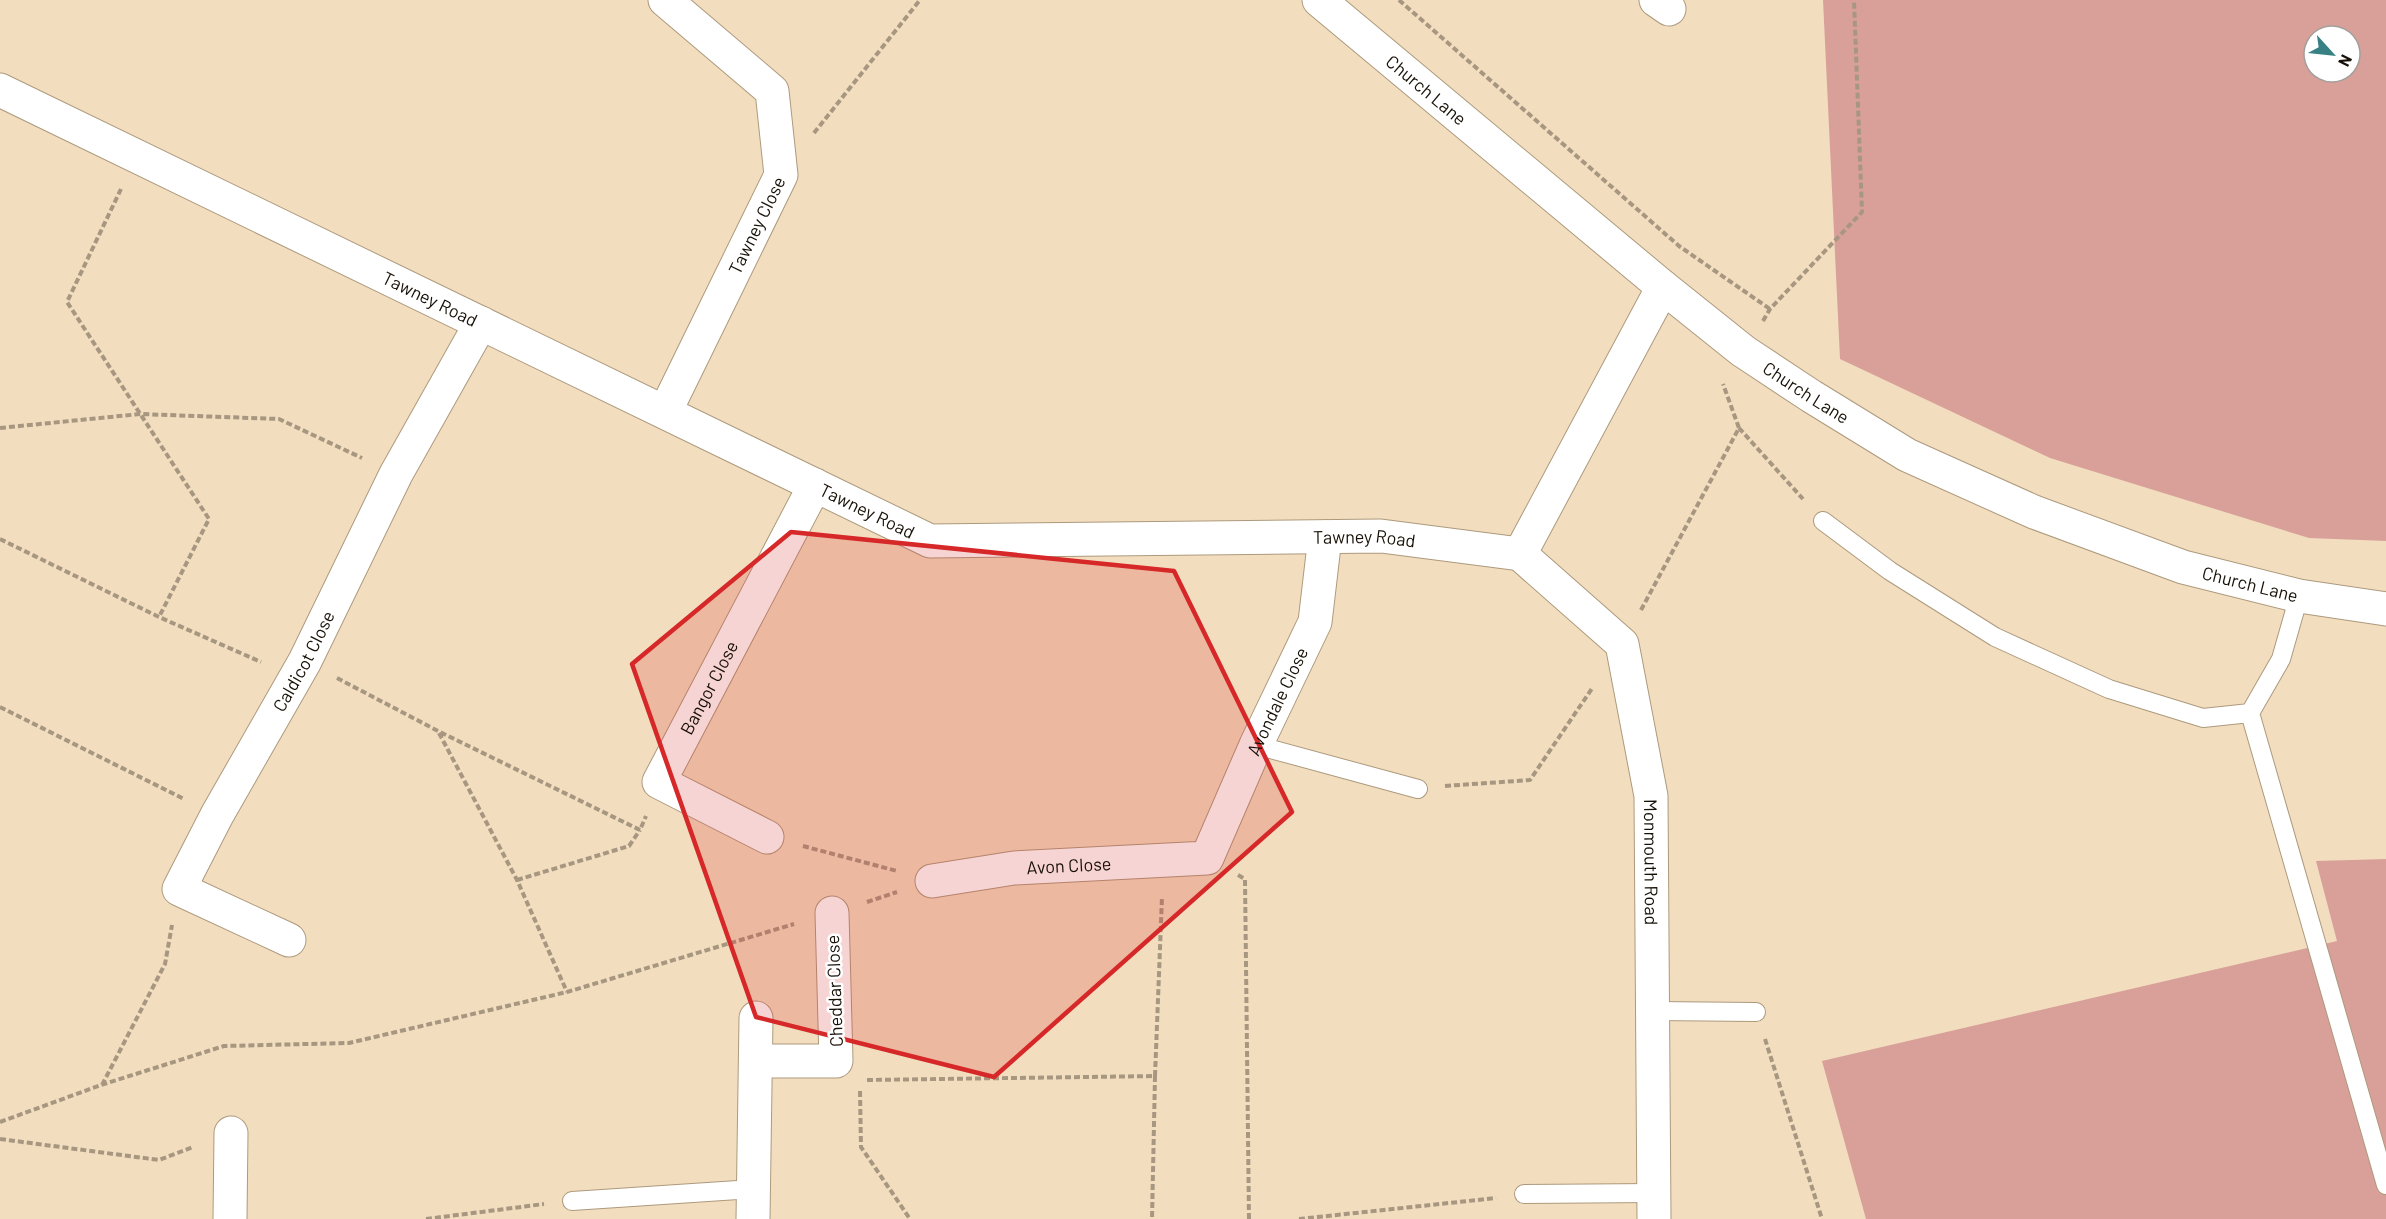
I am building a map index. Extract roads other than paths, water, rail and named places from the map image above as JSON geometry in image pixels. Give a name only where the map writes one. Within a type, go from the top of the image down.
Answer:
[{"type":"street","name":"Tawney Close","points":[[665,0],[772,91],[781,175],[665,412]]},
{"type":"street","name":"Church Lane","points":[[1319,0],[1743,351],[1811,396],[1907,454],[2034,512],[2183,567],[2299,596],[2386,609]]},
{"type":"street","name":"Tawney Road","points":[[2,95],[137,156],[930,541],[1381,536],[1520,554]]},
{"type":"street","points":[[1520,554],[1663,287]]},
{"type":"street","name":"Caldicot Close","points":[[289,940],[179,889],[217,815],[300,669],[396,474],[482,323]]},
{"type":"street","name":"Bangor Close","points":[[767,837],[659,782],[815,485]]},
{"type":"street","name":"Avondale Close","points":[[1207,858],[1256,745],[1315,622],[1325,537]]},
{"type":"street","name":"Monmouth Road","points":[[1520,554],[1622,644],[1651,796],[1654,1206]]},
{"type":"street","name":"Avon Close","points":[[932,881],[1014,868],[1207,858]]},
{"type":"street","name":"Cheddar Close","points":[[756,1061],[836,1060],[832,913]]},
{"type":"street","points":[[753,1204],[756,1018]]},
{"type":"street","points":[[230,1219],[231,1133]]},
{"type":"lane","points":[[1823,521],[1890,571],[1995,638],[2109,689],[2203,718],[2250,713]]},
{"type":"lane","points":[[2299,596],[2281,659],[2250,713],[2386,1185]]},
{"type":"lane","points":[[1256,745],[1418,789]]},
{"type":"lane","points":[[1654,1011],[1756,1012]]},
{"type":"lane","points":[[1524,1194],[1654,1206]]},
{"type":"lane","points":[[572,1201],[753,1204]]}]
